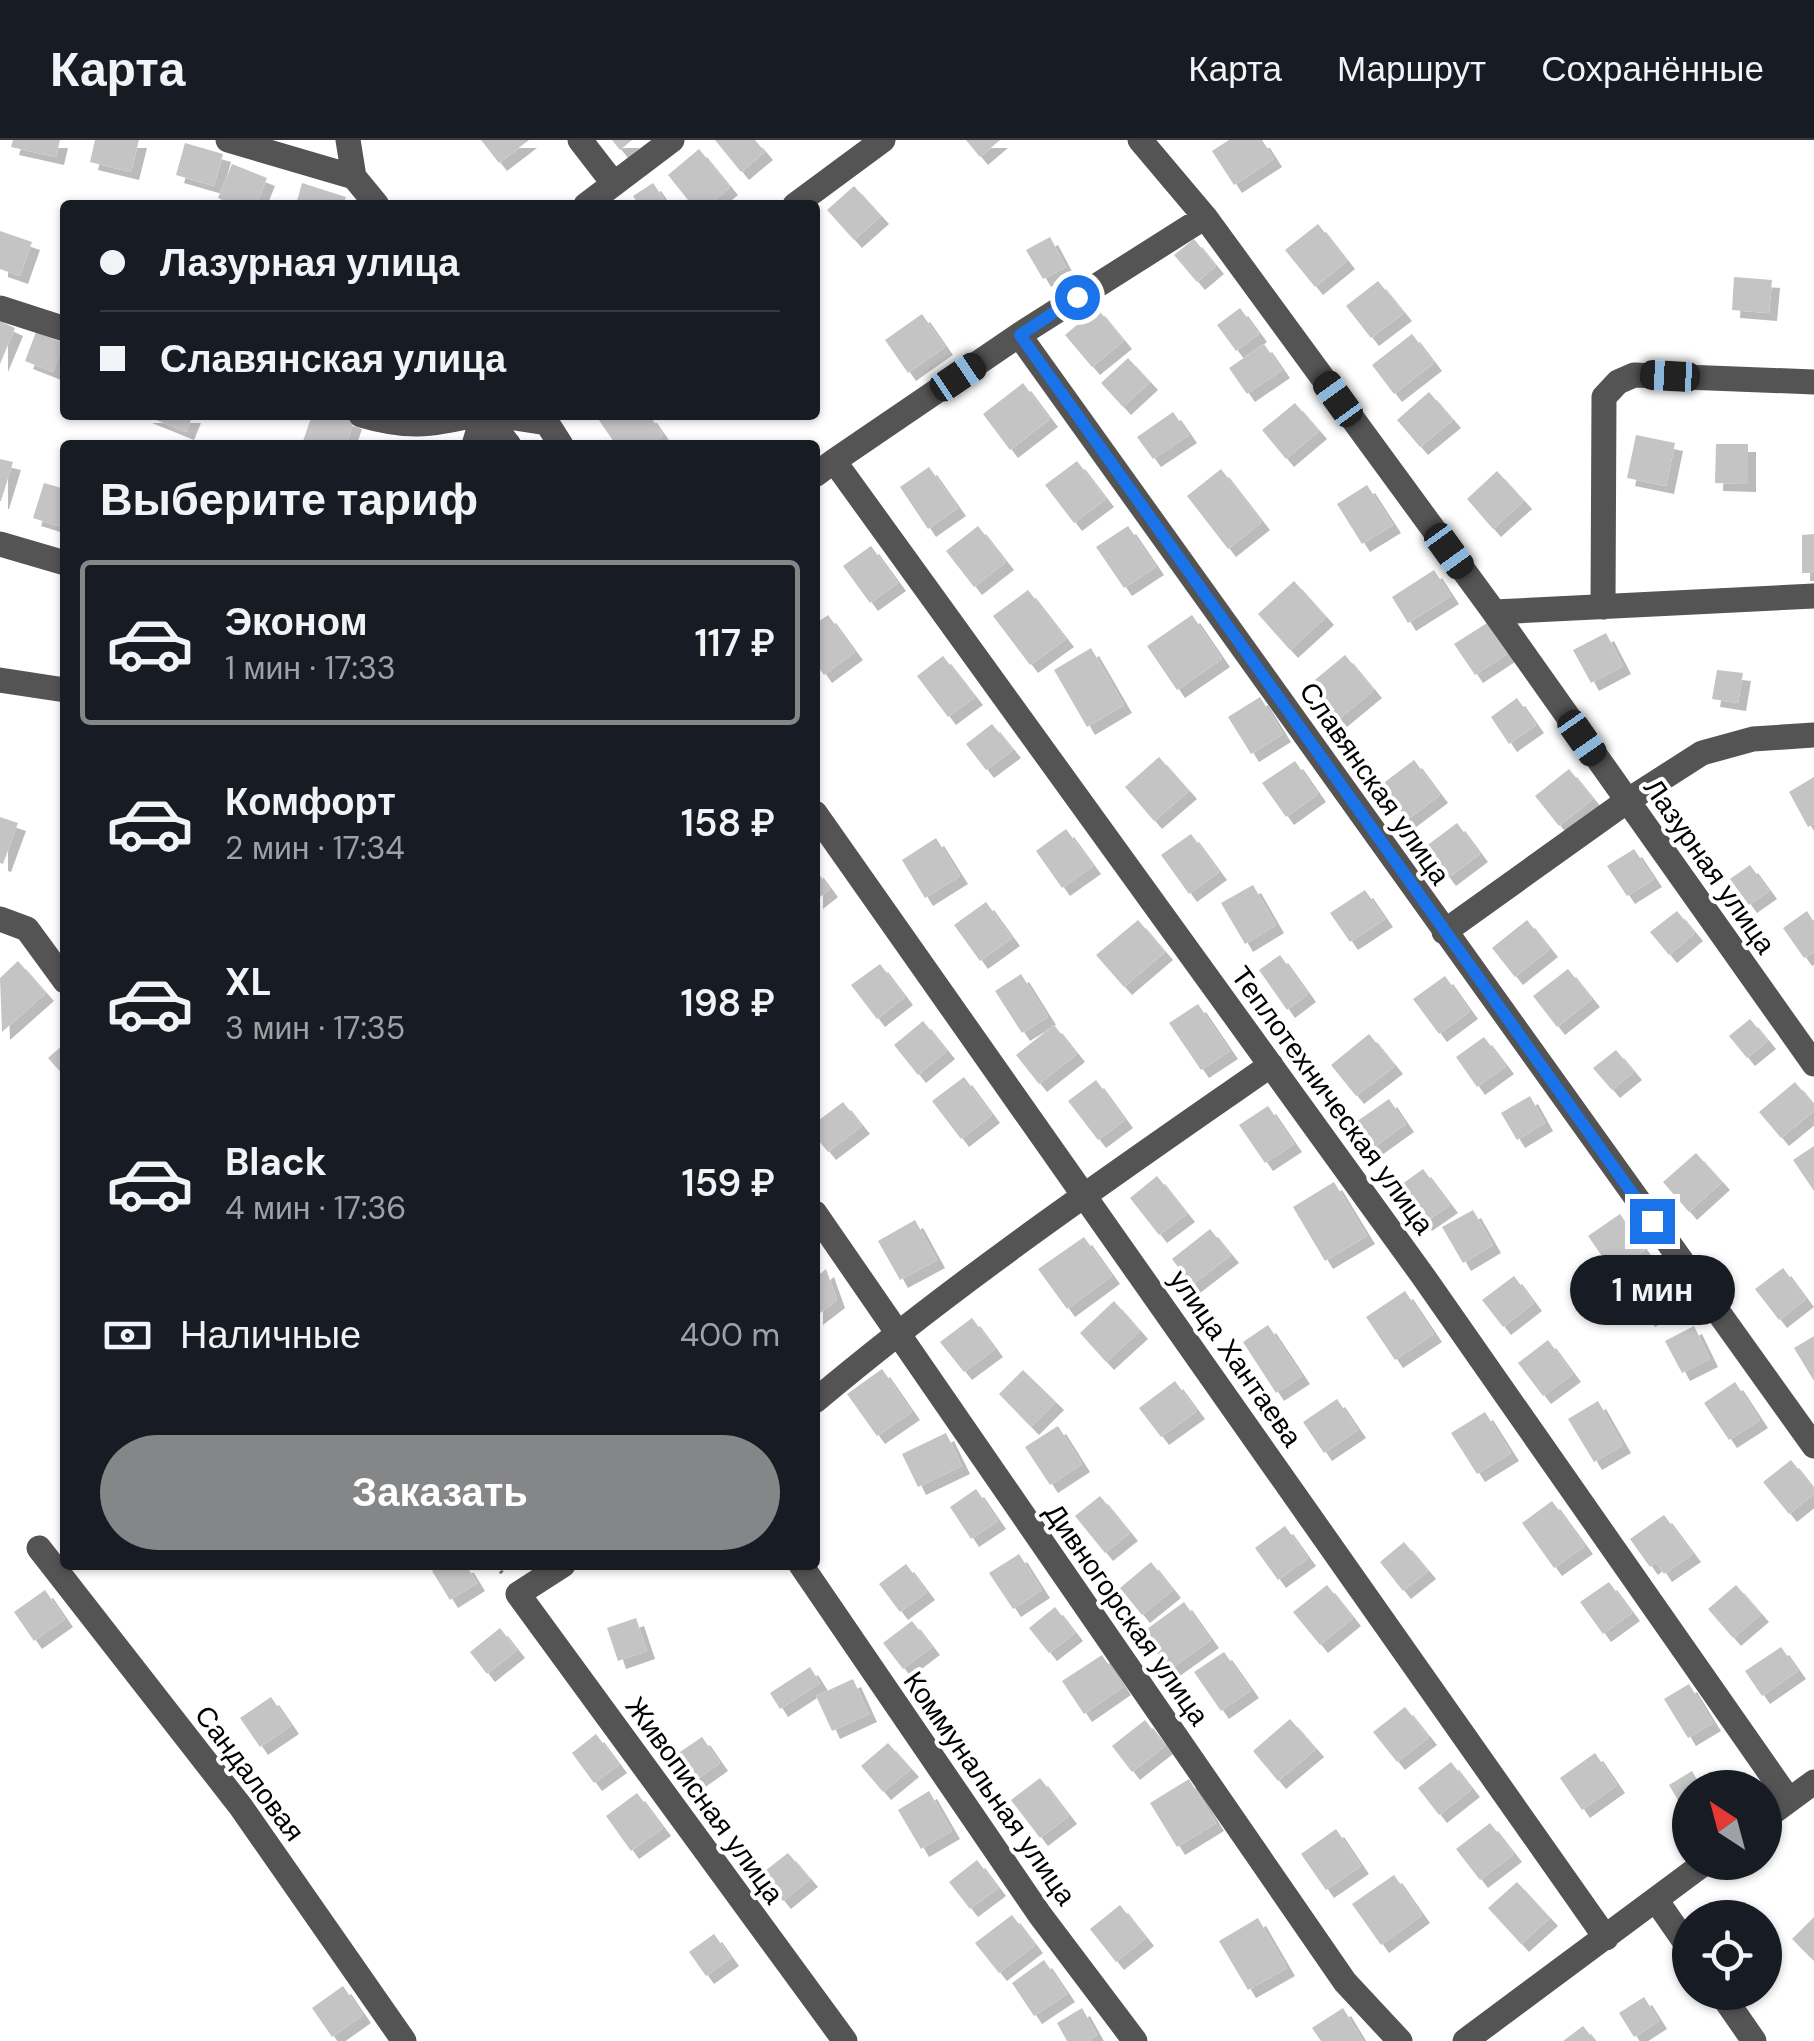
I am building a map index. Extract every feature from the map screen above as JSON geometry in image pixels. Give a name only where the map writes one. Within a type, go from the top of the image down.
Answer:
[{"type":"street","points":[[228,140],[354,177]]},
{"type":"street","points":[[348,140],[354,177],[373,200]]},
{"type":"street","points":[[580,140],[614,184]]},
{"type":"street","points":[[593,200],[672,140]]},
{"type":"street","points":[[802,200],[884,140]]},
{"type":"street","name":"Лазурная улица","points":[[1140,140],[1206,216],[1494,612],[1814,1064]]},
{"type":"street","points":[[824,468],[1020,335],[1206,216]]},
{"type":"street","points":[[0,308],[60,327]]},
{"type":"street","name":"Славянская улица","points":[[1020,335],[1814,1446]]},
{"type":"street","points":[[1603,607],[1604,397],[1634,374],[1814,382]]},
{"type":"street","points":[[378,420],[431,426],[454,420]]},
{"type":"street","points":[[488,420],[505,440]]},
{"type":"street","points":[[520,420],[556,428]]},
{"type":"street","name":"Теплотехническая улица","points":[[824,468],[1271,1065],[1435,1292],[1789,1800]]},
{"type":"street","points":[[0,544],[60,561]]},
{"type":"street","points":[[1494,612],[1814,596]]},
{"type":"street","points":[[0,680],[60,689]]},
{"type":"street","points":[[1444,932],[1627,801],[1702,753],[1753,739],[1814,735]]},
{"type":"street","name":"улица Хантаева","points":[[820,820],[1606,1938]]},
{"type":"street","points":[[0,919],[27,929],[60,974]]},
{"type":"street","points":[[820,1396],[896,1332],[1271,1065]]},
{"type":"street","name":"Дивногорская улица","points":[[820,1220],[1345,1982],[1400,2041]]},
{"type":"street","name":"Сандаловая","points":[[39,1548],[241,1807],[404,2041]]},
{"type":"street","name":"Живописная улица","points":[[554,1570],[518,1594],[844,2041]]},
{"type":"street","name":"Коммунальная улица","points":[[804,1570],[1040,1915],[1135,2041]]},
{"type":"street","points":[[1782,1805],[1814,1782]]},
{"type":"street","points":[[1465,2041],[1682,1880]]},
{"type":"street","points":[[1656,1900],[1672,1923]]},
{"type":"street","points":[[1732,2010],[1754,2041]]},
{"type":"building","points":[[13,140],[60,140],[56,157],[11,147]]},
{"type":"building","points":[[95,140],[139,140],[131,172],[90,162]]},
{"type":"building","points":[[481,140],[529,140],[499,163]]},
{"type":"building","points":[[612,140],[632,140],[620,150]]},
{"type":"building","points":[[715,140],[755,140],[765,152],[741,172]]},
{"type":"building","points":[[966,140],[1000,140],[980,157]]},
{"type":"building","points":[[1229,140],[1262,140],[1274,159],[1234,185],[1212,151]]},
{"type":"building","points":[[185,143],[223,154],[214,186],[176,175]]},
{"type":"building","points":[[699,149],[730,187],[714,200],[688,200],[668,175]]},
{"type":"building","points":[[232,164],[267,178],[258,200],[218,198]]},
{"type":"building","points":[[302,183],[346,197],[345,200],[297,200]]},
{"type":"building","points":[[653,183],[665,200],[636,200],[633,196]]},
{"type":"building","points":[[854,186],[881,216],[854,240],[827,210]]},
{"type":"building","points":[[1318,224],[1347,261],[1315,287],[1285,250]]},
{"type":"building","points":[[0,231],[32,242],[20,276],[0,269]]},
{"type":"building","points":[[1050,237],[1066,267],[1043,279],[1026,250]]},
{"type":"building","points":[[1194,239],[1216,266],[1197,282],[1174,255]]},
{"type":"building","points":[[1734,277],[1772,280],[1769,313],[1732,310]]},
{"type":"building","points":[[1378,281],[1404,313],[1371,338],[1346,306]]},
{"type":"building","points":[[1097,308],[1124,341],[1092,367],[1065,335]]},
{"type":"building","points":[[1240,308],[1259,334],[1236,351],[1217,325]]},
{"type":"building","points":[[922,314],[945,347],[908,373],[885,340]]},
{"type":"building","points":[[0,321],[15,328],[0,364]]},
{"type":"building","points":[[36,332],[60,341],[53,372],[25,361]]},
{"type":"building","points":[[1412,334],[1434,363],[1394,394],[1372,365]]},
{"type":"building","points":[[1264,344],[1282,370],[1247,394],[1229,368]]},
{"type":"building","points":[[1128,358],[1150,382],[1123,407],[1101,383]]},
{"type":"building","points":[[1023,383],[1050,419],[1010,450],[983,414]]},
{"type":"building","points":[[1429,392],[1453,420],[1420,447],[1397,420]]},
{"type":"building","points":[[1295,403],[1319,431],[1286,459],[1262,430]]},
{"type":"building","points":[[1173,412],[1189,435],[1153,459],[1137,437]]},
{"type":"building","points":[[156,420],[191,420],[186,432]]},
{"type":"building","points":[[310,420],[354,421],[348,440],[303,440]]},
{"type":"building","points":[[599,420],[652,420],[663,435],[656,440],[613,440]]},
{"type":"building","points":[[1636,435],[1675,443],[1666,486],[1627,478]]},
{"type":"building","points":[[1716,444],[1748,444],[1748,484],[1715,483]]},
{"type":"building","points":[[0,459],[13,462],[1,501],[0,501]]},
{"type":"building","points":[[1077,461],[1106,499],[1074,523],[1045,485]]},
{"type":"building","points":[[929,467],[958,508],[928,529],[900,487]]},
{"type":"building","points":[[1221,469],[1262,522],[1228,549],[1187,496]]},
{"type":"building","points":[[1497,471],[1524,501],[1493,529],[1467,499]]},
{"type":"building","points":[[44,483],[60,488],[60,526],[33,518]]},
{"type":"building","points":[[1367,485],[1393,525],[1362,544],[1337,504]]},
{"type":"building","points":[[978,526],[1006,562],[974,587],[946,551]]},
{"type":"building","points":[[1128,526],[1156,567],[1124,588],[1096,547]]},
{"type":"building","points":[[1814,534],[1814,573],[1802,573],[1802,535]]},
{"type":"building","points":[[871,546],[898,583],[870,603],[843,566]]},
{"type":"building","points":[[1434,570],[1451,596],[1408,623],[1392,597]]},
{"type":"building","points":[[1294,581],[1326,617],[1290,650],[1258,614]]},
{"type":"building","points":[[1028,590],[1066,639],[1030,665],[993,616]]},
{"type":"building","points":[[828,615],[855,652],[824,675],[820,669],[820,621]]},
{"type":"building","points":[[1192,615],[1222,659],[1177,690],[1147,646]]},
{"type":"building","points":[[1487,623],[1507,654],[1475,675],[1454,644]]},
{"type":"building","points":[[1606,633],[1623,666],[1591,683],[1573,650]]},
{"type":"building","points":[[1091,648],[1124,705],[1087,727],[1054,670]]},
{"type":"building","points":[[1345,655],[1374,690],[1339,719],[1310,684]]},
{"type":"building","points":[[943,656],[975,697],[948,717],[917,676]]},
{"type":"building","points":[[1717,670],[1743,673],[1738,703],[1712,699]]},
{"type":"building","points":[[1260,697],[1283,734],[1251,754],[1228,717]]},
{"type":"building","points":[[1517,698],[1536,725],[1509,744],[1491,717]]},
{"type":"building","points":[[992,724],[1013,750],[986,770],[966,744]]},
{"type":"building","points":[[1159,757],[1189,791],[1154,821],[1125,787]]},
{"type":"building","points":[[1414,760],[1440,795],[1407,820],[1381,785]]},
{"type":"building","points":[[1295,761],[1318,794],[1286,817],[1262,783]]},
{"type":"building","points":[[1569,769],[1593,799],[1559,826],[1535,796]]},
{"type":"building","points":[[1814,777],[1814,824],[1808,827],[1789,792]]},
{"type":"building","points":[[0,817],[18,823],[3,864],[0,863]]},
{"type":"building","points":[[1457,823],[1480,854],[1448,878],[1425,847]]},
{"type":"building","points":[[1066,829],[1093,866],[1062,888],[1036,851]]},
{"type":"building","points":[[1191,834],[1219,872],[1189,894],[1161,855]]},
{"type":"building","points":[[936,838],[960,876],[925,898],[902,860]]},
{"type":"building","points":[[1634,849],[1654,879],[1627,896],[1607,866]]},
{"type":"building","points":[[1750,865],[1769,891],[1749,905],[1730,879]]},
{"type":"building","points":[[820,876],[830,889],[820,897]]},
{"type":"building","points":[[1253,885],[1276,925],[1245,944],[1221,903]]},
{"type":"building","points":[[1365,890],[1385,919],[1350,942],[1330,913]]},
{"type":"building","points":[[986,902],[1012,938],[980,961],[954,925]]},
{"type":"building","points":[[1677,911],[1695,933],[1669,955],[1650,932]]},
{"type":"building","points":[[1807,911],[1814,922],[1814,952],[1804,958],[1783,928]]},
{"type":"building","points":[[1138,920],[1165,952],[1124,987],[1096,955]]},
{"type":"building","points":[[1527,920],[1550,949],[1515,977],[1492,948]]},
{"type":"building","points":[[1280,955],[1308,994],[1287,1010],[1259,970]]},
{"type":"building","points":[[18,961],[46,993],[2,1032],[0,978]]},
{"type":"building","points":[[880,964],[905,997],[877,1019],[851,985]]},
{"type":"building","points":[[1568,969],[1592,999],[1557,1027],[1533,996]]},
{"type":"building","points":[[1021,974],[1048,1017],[1022,1033],[995,991]]},
{"type":"building","points":[[1445,976],[1470,1011],[1439,1034],[1413,999]]},
{"type":"building","points":[[1198,1004],[1230,1051],[1201,1070],[1169,1023]]},
{"type":"building","points":[[1750,1019],[1768,1041],[1747,1058],[1729,1036]]},
{"type":"building","points":[[923,1021],[947,1051],[918,1075],[894,1045]]},
{"type":"building","points":[[1054,1025],[1077,1054],[1039,1084],[1016,1055]]},
{"type":"building","points":[[1369,1034],[1395,1066],[1356,1096],[1331,1065]]},
{"type":"building","points":[[1484,1037],[1506,1066],[1477,1087],[1456,1057]]},
{"type":"building","points":[[60,1047],[60,1071],[48,1058]]},
{"type":"building","points":[[1616,1050],[1634,1072],[1612,1090],[1593,1068]]},
{"type":"building","points":[[964,1077],[992,1115],[961,1139],[932,1101]]},
{"type":"building","points":[[1096,1080],[1125,1120],[1098,1140],[1068,1101]]},
{"type":"building","points":[[1795,1082],[1814,1105],[1814,1111],[1781,1138],[1759,1112]]},
{"type":"building","points":[[1530,1096],[1545,1123],[1517,1140],[1501,1113]]},
{"type":"building","points":[[1389,1099],[1406,1124],[1374,1147],[1356,1122]]},
{"type":"building","points":[[843,1102],[862,1126],[828,1152],[820,1142],[820,1119]]},
{"type":"building","points":[[1268,1106],[1294,1144],[1265,1163],[1239,1125]]},
{"type":"building","points":[[1814,1146],[1814,1191],[1793,1160]]},
{"type":"building","points":[[1696,1153],[1722,1182],[1689,1212],[1663,1182]]},
{"type":"building","points":[[1423,1169],[1450,1205],[1424,1223],[1398,1187]]},
{"type":"building","points":[[1157,1176],[1187,1214],[1159,1235],[1130,1198]]},
{"type":"building","points":[[1334,1182],[1367,1236],[1325,1261],[1293,1207]]},
{"type":"building","points":[[1473,1210],[1493,1245],[1463,1263],[1442,1227]]},
{"type":"building","points":[[1620,1214],[1645,1250],[1613,1272],[1588,1236]]},
{"type":"building","points":[[915,1220],[937,1260],[900,1280],[878,1241]]},
{"type":"building","points":[[1210,1229],[1231,1255],[1192,1285],[1172,1259]]},
{"type":"building","points":[[1084,1237],[1112,1276],[1067,1309],[1038,1269]]},
{"type":"building","points":[[1783,1268],[1806,1299],[1779,1320],[1755,1289]]},
{"type":"building","points":[[826,1269],[837,1300],[820,1313],[820,1274]]},
{"type":"building","points":[[1658,1273],[1675,1302],[1647,1319],[1629,1291]]},
{"type":"building","points":[[1514,1276],[1534,1303],[1503,1327],[1482,1300]]},
{"type":"building","points":[[1405,1291],[1434,1334],[1395,1360],[1366,1317]]},
{"type":"building","points":[[1114,1301],[1140,1331],[1106,1362],[1080,1333]]},
{"type":"building","points":[[972,1318],[995,1349],[964,1372],[940,1342]]},
{"type":"building","points":[[1268,1325],[1302,1376],[1276,1393],[1243,1342]]},
{"type":"building","points":[[1694,1326],[1710,1359],[1682,1373],[1665,1341]]},
{"type":"building","points":[[1814,1336],[1814,1381],[1794,1348]]},
{"type":"building","points":[[1548,1340],[1573,1374],[1543,1396],[1518,1363]]},
{"type":"building","points":[[882,1369],[912,1412],[877,1436],[847,1394]]},
{"type":"building","points":[[1023,1370],[1056,1402],[1031,1427],[999,1394]]},
{"type":"building","points":[[1175,1381],[1197,1411],[1161,1437],[1139,1408]]},
{"type":"building","points":[[1735,1382],[1760,1420],[1729,1440],[1704,1403]]},
{"type":"building","points":[[1337,1399],[1358,1430],[1324,1453],[1303,1422]]},
{"type":"building","points":[[1598,1401],[1623,1445],[1594,1462],[1568,1419]]},
{"type":"building","points":[[1485,1412],[1511,1453],[1477,1474],[1451,1433]]},
{"type":"building","points":[[1058,1426],[1082,1464],[1050,1485],[1025,1447]]},
{"type":"building","points":[[946,1433],[962,1466],[918,1487],[902,1454]]},
{"type":"building","points":[[1791,1460],[1814,1494],[1789,1514],[1763,1482]]},
{"type":"building","points":[[976,1489],[998,1521],[971,1539],[950,1507]]},
{"type":"building","points":[[1100,1496],[1130,1533],[1105,1553],[1075,1516]]},
{"type":"building","points":[[1552,1501],[1585,1546],[1554,1568],[1522,1523]]},
{"type":"building","points":[[1664,1515],[1693,1554],[1664,1574],[1656,1562],[1650,1567],[1630,1539]]},
{"type":"building","points":[[1285,1526],[1308,1558],[1278,1580],[1255,1548]]},
{"type":"building","points":[[1404,1542],[1428,1571],[1403,1591],[1380,1562]]},
{"type":"building","points":[[1019,1554],[1042,1590],[1013,1609],[989,1573]]},
{"type":"building","points":[[1151,1562],[1173,1590],[1142,1615],[1120,1588]]},
{"type":"building","points":[[906,1564],[927,1592],[900,1612],[879,1584]]},
{"type":"building","points":[[469,1570],[477,1583],[450,1600],[432,1571]]},
{"type":"building","points":[[1609,1582],[1632,1613],[1603,1634],[1580,1602]]},
{"type":"building","points":[[1327,1585],[1353,1618],[1320,1645],[1293,1612]]},
{"type":"building","points":[[1736,1585],[1761,1614],[1733,1638],[1708,1609]]},
{"type":"building","points":[[45,1590],[65,1619],[34,1641],[14,1612]]},
{"type":"building","points":[[1184,1602],[1211,1640],[1169,1670],[1143,1632]]},
{"type":"building","points":[[1055,1607],[1075,1633],[1049,1653],[1029,1628]]},
{"type":"building","points":[[636,1618],[647,1651],[618,1661],[607,1628]]},
{"type":"building","points":[[912,1621],[932,1647],[903,1669],[883,1643]]},
{"type":"building","points":[[500,1628],[517,1650],[487,1674],[470,1652]]},
{"type":"building","points":[[1781,1647],[1798,1671],[1762,1696],[1745,1671]]},
{"type":"building","points":[[1224,1652],[1251,1690],[1221,1711],[1194,1672]]},
{"type":"building","points":[[1102,1655],[1123,1687],[1084,1714],[1062,1681]]},
{"type":"building","points":[[810,1667],[820,1683],[780,1709],[770,1693]]},
{"type":"building","points":[[853,1679],[869,1714],[832,1731],[816,1696]]},
{"type":"building","points":[[1689,1684],[1713,1723],[1688,1738],[1664,1699]]},
{"type":"building","points":[[271,1697],[291,1726],[260,1747],[240,1718]]},
{"type":"building","points":[[1405,1707],[1429,1737],[1397,1762],[1373,1732]]},
{"type":"building","points":[[1290,1719],[1316,1749],[1278,1781],[1253,1751]]},
{"type":"building","points":[[1145,1720],[1165,1746],[1132,1772],[1112,1746]]},
{"type":"building","points":[[596,1734],[619,1765],[594,1783],[572,1753]]},
{"type":"building","points":[[702,1737],[720,1763],[696,1780],[677,1754]]},
{"type":"building","points":[[888,1743],[911,1769],[883,1792],[861,1766]]},
{"type":"building","points":[[1595,1753],[1617,1785],[1582,1810],[1560,1778]]},
{"type":"building","points":[[1451,1762],[1472,1789],[1439,1815],[1418,1788]]},
{"type":"building","points":[[1040,1778],[1069,1816],[1040,1838],[1011,1800]]},
{"type":"building","points":[[1189,1779],[1216,1823],[1177,1847],[1150,1803]]},
{"type":"building","points":[[929,1791],[952,1831],[921,1849],[898,1810]]},
{"type":"building","points":[[637,1793],[663,1828],[631,1851],[606,1816]]},
{"type":"building","points":[[1490,1823],[1514,1854],[1480,1880],[1456,1849]]},
{"type":"building","points":[[1336,1829],[1361,1866],[1326,1890],[1301,1854]]},
{"type":"building","points":[[788,1853],[810,1879],[783,1901],[761,1874]]},
{"type":"building","points":[[977,1860],[998,1888],[970,1909],[949,1882]]},
{"type":"building","points":[[1394,1875],[1422,1915],[1381,1945],[1352,1904]]},
{"type":"building","points":[[1517,1882],[1550,1918],[1521,1944],[1488,1908]]},
{"type":"building","points":[[1120,1905],[1146,1938],[1116,1962],[1090,1929]]},
{"type":"building","points":[[1012,1915],[1035,1945],[999,1973],[975,1943]]},
{"type":"building","points":[[1814,1917],[1814,1956],[1812,1959],[1792,1939]]},
{"type":"building","points":[[1258,1918],[1287,1968],[1248,1990],[1219,1941]]},
{"type":"building","points":[[714,1934],[731,1958],[706,1976],[689,1952]]},
{"type":"building","points":[[1044,1960],[1067,1994],[1034,2016],[1012,1983]]},
{"type":"building","points":[[343,1986],[363,2015],[332,2037],[312,2008]]},
{"type":"building","points":[[1644,1997],[1659,2021],[1634,2037],[1619,2013]]},
{"type":"building","points":[[1082,2008],[1097,2035],[1088,2041],[1067,2041],[1057,2023]]},
{"type":"building","points":[[1343,2008],[1363,2041],[1321,2041],[1312,2028]]},
{"type":"building","points":[[1583,2026],[1595,2041],[1563,2041]]},
{"type":"route","points":[[1077,297],[1020,335],[1652,1221]]}]
